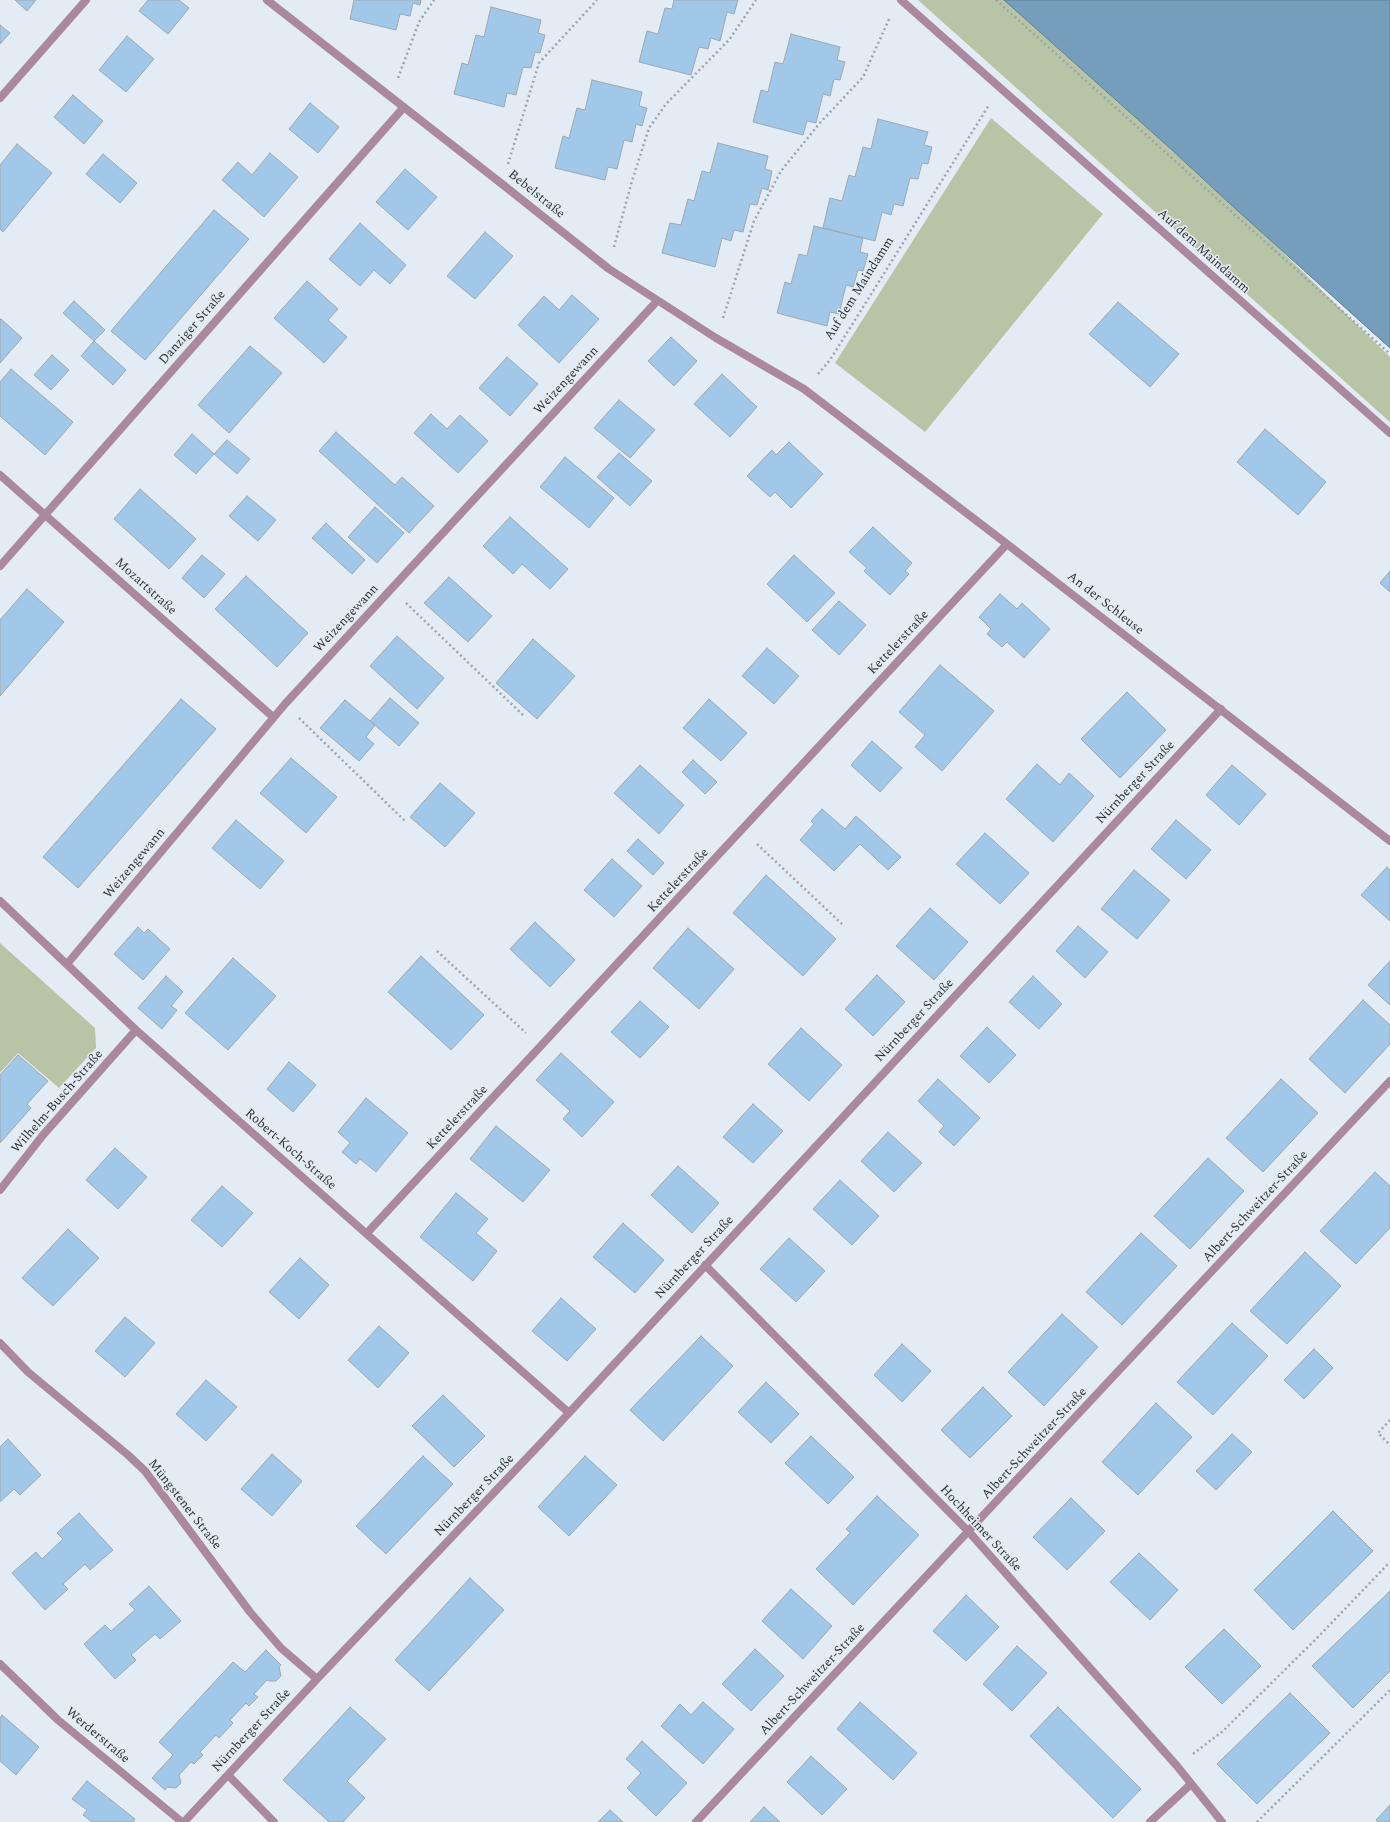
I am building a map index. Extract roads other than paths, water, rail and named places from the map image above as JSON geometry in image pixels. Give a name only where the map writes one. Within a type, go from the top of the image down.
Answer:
[{"type":"street","points":[[0,98],[86,0]]},
{"type":"street","name":"Bebelstraße","points":[[267,0],[609,269],[716,338],[804,389]]},
{"type":"street","name":"Auf dem Maindamm","points":[[901,0],[1390,434]]},
{"type":"street","name":"Danziger Straße","points":[[0,566],[404,107]]},
{"type":"street","name":"Weizengewann","points":[[67,964],[273,717],[657,301]]},
{"type":"street","name":"An der Schleuse","points":[[804,389],[1221,708],[1390,841]]},
{"type":"street","name":"Mozartstraße","points":[[0,475],[273,717]]},
{"type":"street","name":"Kettelerstraße","points":[[367,1233],[1007,544]]},
{"type":"street","name":"Nürnberger Straße","points":[[183,1822],[537,1448],[568,1412],[706,1265],[1221,708]]},
{"type":"street","name":"Robert-Koch-Straße","points":[[0,901],[136,1030],[568,1412]]},
{"type":"street","name":"Wilhelm-Busch-Straße","points":[[0,1190],[43,1135],[136,1030]]},
{"type":"street","name":"Albert-Schweitzer-Straße","points":[[696,1822],[1390,1081]]},
{"type":"street","name":"Hochheimer Straße","points":[[706,1265],[969,1532],[1177,1766],[1222,1822]]},
{"type":"street","name":"Müngstener Straße","points":[[0,1343],[28,1372],[128,1455],[145,1471],[250,1612],[281,1648],[317,1679]]},
{"type":"street","name":"Werderstraße","points":[[0,1664],[58,1720],[183,1822]]},
{"type":"street","points":[[228,1775],[274,1822]]},
{"type":"street","points":[[1150,1822],[1191,1784]]},
{"type":"water","points":[[1004,0],[1390,0],[1390,348],[1172,150]]}]
